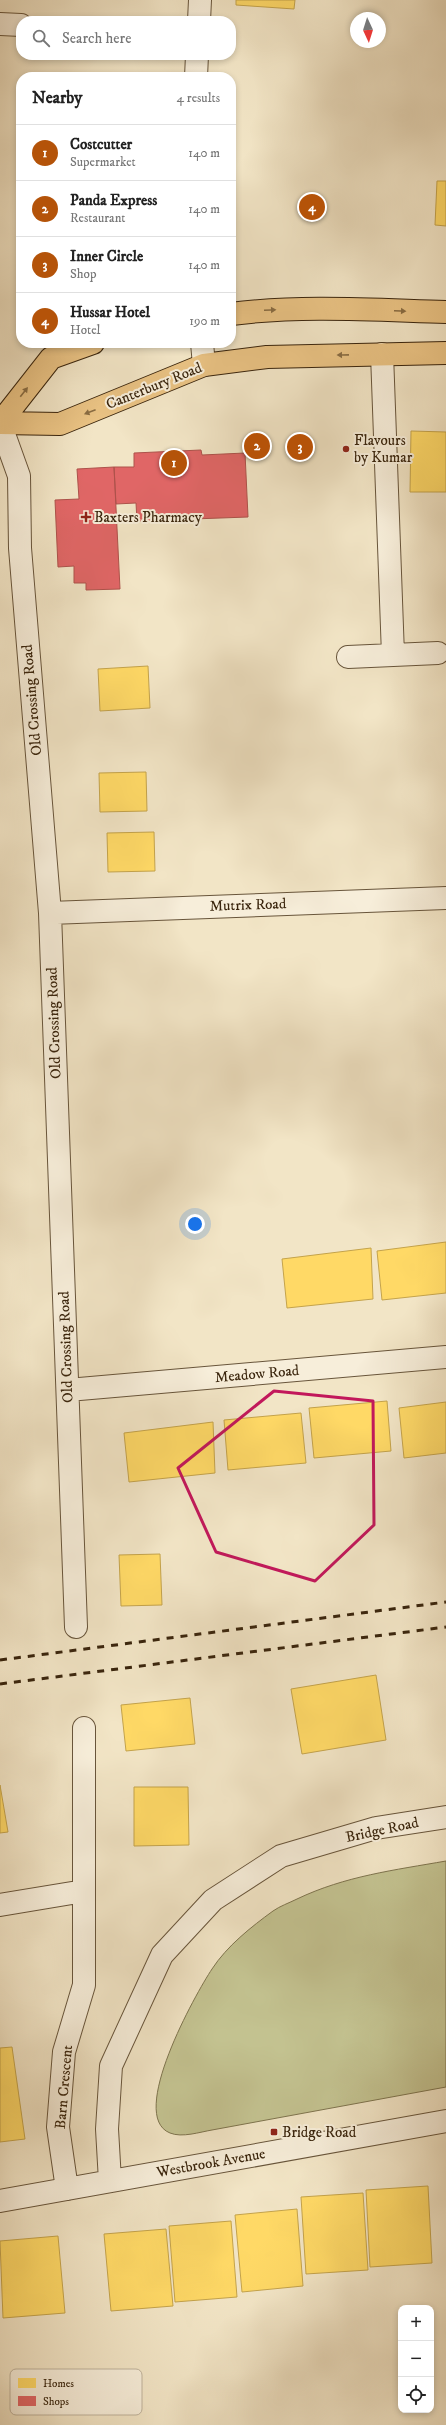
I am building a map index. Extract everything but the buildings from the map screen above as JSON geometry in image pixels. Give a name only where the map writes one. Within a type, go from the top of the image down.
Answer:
[{"type":"highway","points":[[236,313],[267,310],[319,309],[446,312]]},
{"type":"highway","points":[[0,423],[51,358],[79,348]]},
{"type":"highway","name":"Canterbury Road","points":[[0,423],[60,424],[204,365],[267,356],[446,353]]},
{"type":"street","points":[[199,16],[200,0]]},
{"type":"street","points":[[0,24],[16,24]]},
{"type":"street","points":[[196,72],[197,60]]},
{"type":"street","points":[[51,358],[64,348]]},
{"type":"street","points":[[202,348],[204,365]]},
{"type":"street","points":[[382,354],[393,655]]},
{"type":"street","name":"Old Crossing Road","points":[[0,423],[19,476],[20,548],[50,913],[76,1627]]},
{"type":"street","points":[[348,657],[438,654]]},
{"type":"street","name":"Mutrix Road","points":[[50,913],[446,898]]},
{"type":"street","name":"Meadow Road","points":[[68,1390],[446,1358]]},
{"type":"street","name":"Barn Crescent","points":[[67,2189],[58,2127],[64,2052],[84,1985],[84,1728]]},
{"type":"street","name":"Bridge Road","points":[[110,2181],[107,2129],[111,2066],[162,1955],[213,1900],[281,1856],[376,1828],[446,1817]]},
{"type":"street","points":[[0,1905],[84,1891]]},
{"type":"street","name":"Westbrook Avenue","points":[[0,2202],[446,2121]]},
{"type":"highlighted area","points":[[274,1391],[373,1401],[374,1525],[315,1581],[216,1552],[178,1468]]},
{"type":"shaded area","points":[[446,1861],[446,2087],[191,2134],[180,2135],[170,2133],[159,2122],[156,2104],[160,2080],[180,2027],[212,1969],[225,1952],[240,1937],[276,1909],[315,1891],[352,1879]]},
{"type":"railway","points":[[0,1660],[446,1602]]},
{"type":"railway","points":[[0,1684],[446,1627]]},
{"type":"place","name":"Hussar Hotel","points":[[312,207]]},
{"type":"place","name":"Panda Express","points":[[257,446]]},
{"type":"place","name":"Inner Circle","points":[[300,447]]},
{"type":"place","name":"Flavours by Kumar","points":[[346,449]]},
{"type":"place","name":"Costcutter","points":[[174,463]]},
{"type":"place","name":"Baxters Pharmacy","points":[[86,517]]},
{"type":"place","name":"Bridge Road","points":[[274,2132]]}]
